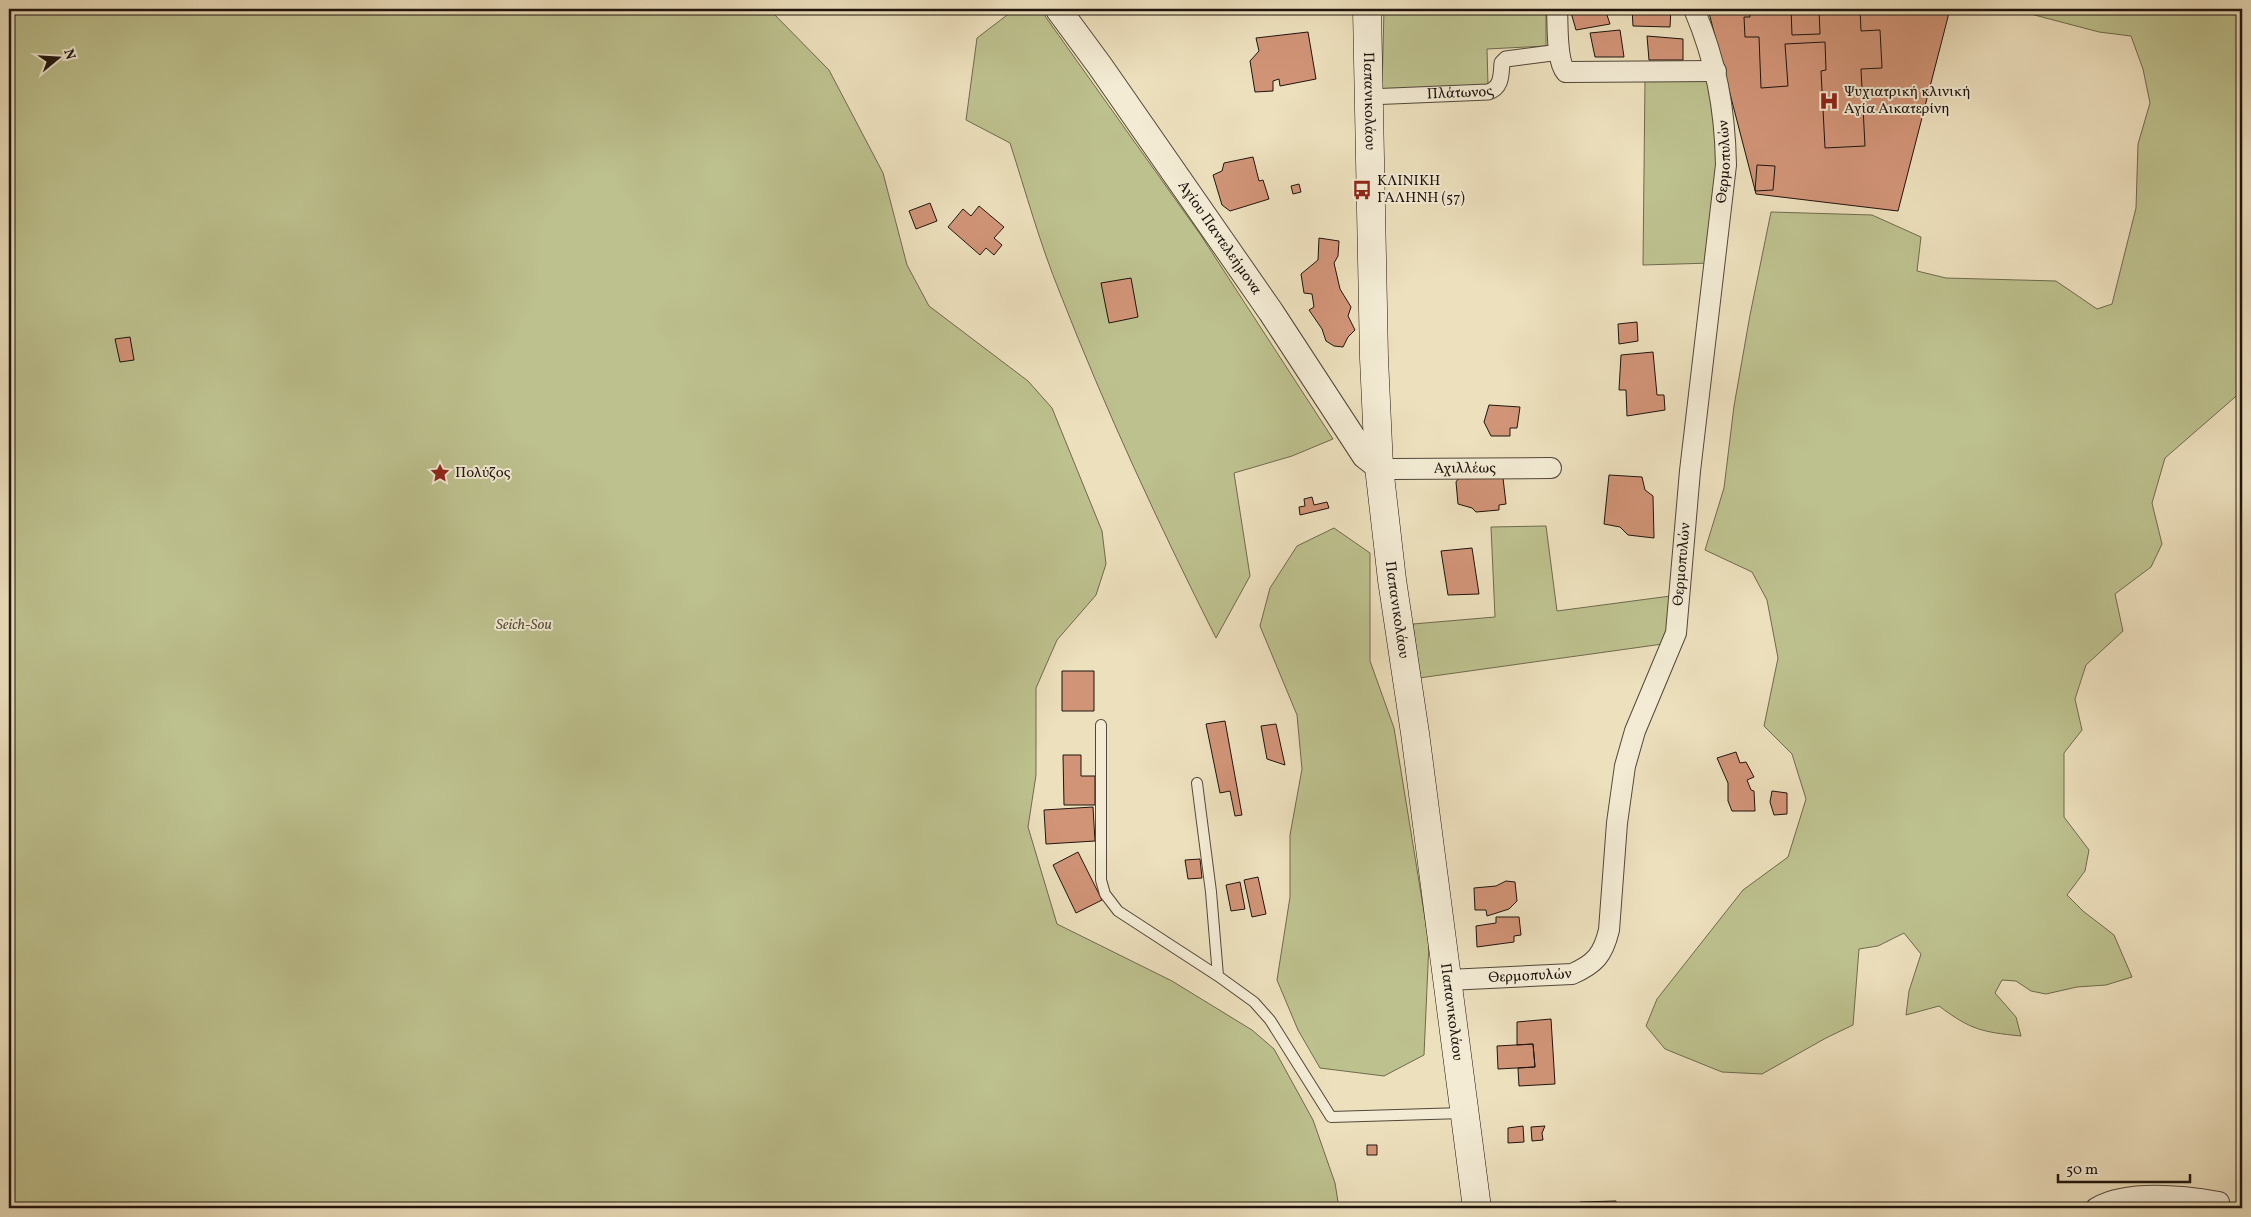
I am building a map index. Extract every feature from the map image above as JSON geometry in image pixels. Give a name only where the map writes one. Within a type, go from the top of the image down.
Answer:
[{"type":"main road","name":"Παπανικολάου","points":[[1366,9],[1374,358],[1379,466],[1392,580],[1415,733],[1477,1208]]},
{"type":"street","name":"Αγίου Παντελεήμονα","points":[[1058,9],[1100,66],[1271,312],[1365,456],[1379,466]]},
{"type":"street","points":[[1557,9],[1560,52],[1563,69],[1566,72],[1716,71]]},
{"type":"street","name":"Θερμοπυλών","points":[[1448,980],[1572,974],[1586,968],[1596,960],[1605,946],[1609,930],[1617,823],[1625,766],[1635,731],[1676,633],[1690,471],[1726,166],[1725,125],[1716,71],[1708,41],[1694,9]]},
{"type":"street","name":"Πλάτωνος","points":[[1368,97],[1488,92],[1497,88],[1500,84],[1502,63],[1506,59],[1560,52]]},
{"type":"street","name":"Αχιλλέως","points":[[1379,466],[1392,469],[1551,468]]},
{"type":"street","points":[[2096,1208],[2106,1202],[2146,1197],[2183,1196],[2219,1202]]},
{"type":"lane","points":[[1101,725],[1101,880],[1105,894],[1118,911],[1218,976],[1254,1002],[1270,1020],[1330,1118],[1466,1113]]},
{"type":"lane","points":[[1197,783],[1211,892],[1218,976]]},
{"type":"green space","name":"Seich-Sou","points":[[9,9],[769,9],[829,70],[883,173],[907,265],[929,306],[1028,381],[1052,408],[1102,531],[1106,564],[1096,595],[1057,640],[1036,688],[1036,775],[1028,827],[1057,924],[1172,981],[1252,1030],[1274,1049],[1313,1120],[1335,1183],[1339,1208],[9,1208]]},
{"type":"green space","points":[[1015,9],[1040,9],[1200,234],[1333,439],[1292,456],[1234,473],[1250,576],[1216,638],[1174,553],[1096,381],[1046,256],[1010,143],[966,120],[977,38]]},
{"type":"green space","points":[[1384,9],[1546,9],[1546,46],[1487,49],[1488,85],[1382,89]]},
{"type":"green space","points":[[2020,9],[2242,9],[2242,391],[2165,458],[2152,503],[2162,544],[2151,567],[2115,594],[2123,631],[2086,665],[2075,699],[2082,730],[2064,753],[2064,817],[2089,850],[2085,871],[2067,895],[2083,911],[2114,935],[2132,977],[2106,985],[2077,987],[2046,994],[2031,991],[2016,981],[2002,980],[1995,993],[2016,1017],[2021,1036],[1996,1033],[1969,1025],[1939,1006],[1906,1015],[1909,991],[1921,954],[1904,933],[1878,946],[1859,949],[1853,1025],[1762,1074],[1722,1072],[1665,1049],[1646,1026],[1657,999],[1743,890],[1788,857],[1806,799],[1792,754],[1764,726],[1778,658],[1767,600],[1752,572],[1705,550],[1724,488],[1734,406],[1771,212],[1872,215],[1921,237],[1917,271],[1946,278],[2056,281],[2097,309],[2112,304],[2136,208],[2138,144],[2150,103],[2143,69],[2131,36],[2099,32],[2023,12]]},
{"type":"green space","points":[[1645,79],[1709,80],[1718,160],[1712,263],[1643,265]]},
{"type":"green space","points":[[1546,526],[1557,611],[1678,595],[1670,643],[1419,678],[1413,624],[1495,617],[1491,527]]},
{"type":"green space","points":[[1334,528],[1370,553],[1370,661],[1394,728],[1429,943],[1424,1055],[1384,1076],[1320,1068],[1298,1030],[1277,980],[1290,897],[1290,835],[1302,769],[1297,715],[1260,626],[1270,588],[1297,546]]},
{"type":"building","points":[[1570,9],[1605,9],[1610,24],[1576,30]]},
{"type":"building","points":[[1632,9],[1671,9],[1670,27],[1633,26]]},
{"type":"building","name":"Ψυχιατρική κλινική Αγία Αικατερίνη","points":[[1708,9],[1950,9],[1898,211],[1756,194]]},
{"type":"building","points":[[1749,9],[1791,9],[1792,35],[1820,34],[1819,9],[1860,9],[1861,31],[1880,30],[1882,68],[1861,69],[1865,146],[1825,148],[1821,71],[1826,70],[1825,42],[1785,44],[1788,86],[1761,88],[1759,37],[1745,37],[1744,17],[1750,17]]},
{"type":"building","points":[[1620,30],[1624,57],[1595,57],[1590,33]]},
{"type":"building","points":[[1308,32],[1316,79],[1280,86],[1279,79],[1273,81],[1273,91],[1255,92],[1250,61],[1259,51],[1256,38]]},
{"type":"building","points":[[1647,36],[1683,39],[1683,60],[1649,60]]},
{"type":"building","points":[[1253,157],[1259,181],[1263,180],[1269,199],[1230,211],[1222,205],[1213,175],[1222,171],[1224,163]]},
{"type":"building","points":[[1757,165],[1775,166],[1773,190],[1755,191]]},
{"type":"building","points":[[1299,184],[1301,192],[1293,194],[1291,186]]},
{"type":"building","points":[[930,203],[937,221],[916,229],[909,211]]},
{"type":"building","points":[[979,206],[1004,227],[994,238],[1002,245],[994,255],[986,248],[980,255],[948,227],[963,209],[971,216]]},
{"type":"building","points":[[1319,238],[1339,241],[1338,256],[1334,263],[1340,289],[1351,307],[1348,316],[1355,330],[1348,337],[1343,347],[1334,346],[1326,341],[1322,329],[1309,310],[1314,307],[1312,294],[1304,293],[1301,274],[1318,260]]},
{"type":"building","points":[[1131,278],[1138,317],[1109,323],[1101,283]]},
{"type":"building","points":[[1637,322],[1638,341],[1619,344],[1618,324]]},
{"type":"building","points":[[130,337],[134,360],[120,362],[115,339]]},
{"type":"building","points":[[1653,352],[1657,395],[1664,395],[1665,410],[1627,416],[1626,390],[1619,390],[1621,355]]},
{"type":"building","points":[[1489,405],[1520,407],[1517,428],[1510,428],[1510,436],[1491,436],[1484,422]]},
{"type":"building","points":[[1461,475],[1503,478],[1506,504],[1499,505],[1499,510],[1476,512],[1472,508],[1458,504],[1456,482]]},
{"type":"building","points":[[1609,475],[1642,477],[1645,490],[1653,496],[1654,538],[1628,535],[1620,527],[1604,524]]},
{"type":"building","points":[[1312,497],[1314,505],[1327,502],[1329,508],[1300,515],[1299,507],[1305,506],[1304,499]]},
{"type":"building","points":[[1472,548],[1479,594],[1448,595],[1441,551]]},
{"type":"building","points":[[1062,671],[1094,671],[1094,711],[1062,711]]},
{"type":"building","points":[[1225,721],[1242,815],[1235,816],[1230,791],[1220,793],[1206,724]]},
{"type":"building","points":[[1276,724],[1285,765],[1267,759],[1261,726]]},
{"type":"building","points":[[1736,752],[1740,763],[1746,762],[1754,777],[1747,780],[1751,790],[1754,791],[1755,811],[1732,811],[1728,801],[1728,783],[1717,758]]},
{"type":"building","points":[[1063,755],[1081,755],[1081,776],[1095,776],[1095,805],[1064,805]]},
{"type":"building","points":[[1772,791],[1787,793],[1787,814],[1774,815],[1770,802]]},
{"type":"building","points":[[1093,807],[1095,841],[1046,844],[1044,810]]},
{"type":"building","points":[[1078,852],[1102,900],[1076,913],[1053,865]]},
{"type":"building","points":[[1200,859],[1202,878],[1188,879],[1185,860]]},
{"type":"building","points":[[1258,877],[1266,914],[1252,917],[1244,880]]},
{"type":"building","points":[[1506,881],[1515,882],[1517,901],[1509,909],[1487,916],[1486,910],[1475,910],[1474,888],[1496,886]]},
{"type":"building","points":[[1240,882],[1245,909],[1231,911],[1226,885]]},
{"type":"building","points":[[1496,917],[1519,917],[1521,935],[1514,936],[1514,942],[1477,947],[1476,926],[1496,923]]},
{"type":"building","points":[[1551,1019],[1555,1084],[1519,1086],[1518,1068],[1535,1067],[1533,1044],[1517,1045],[1517,1022]]},
{"type":"building","points":[[1533,1044],[1535,1067],[1498,1069],[1497,1046]]},
{"type":"building","points":[[1523,1126],[1524,1142],[1508,1143],[1508,1128]]},
{"type":"building","points":[[1545,1126],[1542,1133],[1543,1140],[1532,1141],[1531,1127]]},
{"type":"building","points":[[1367,1145],[1377,1145],[1377,1155],[1367,1155]]},
{"type":"building","points":[[1616,1201],[1617,1208],[1581,1208],[1580,1202]]},
{"type":"place","name":"Ψυχιατρική κλινική Αγία Αικατερίνη","points":[[1829,101]]},
{"type":"place","name":"ΚΛΙΝΙΚΗ ΓΑΛΗΝΗ (57)","points":[[1362,190]]},
{"type":"place","name":"Πολύζος","points":[[440,473]]}]
